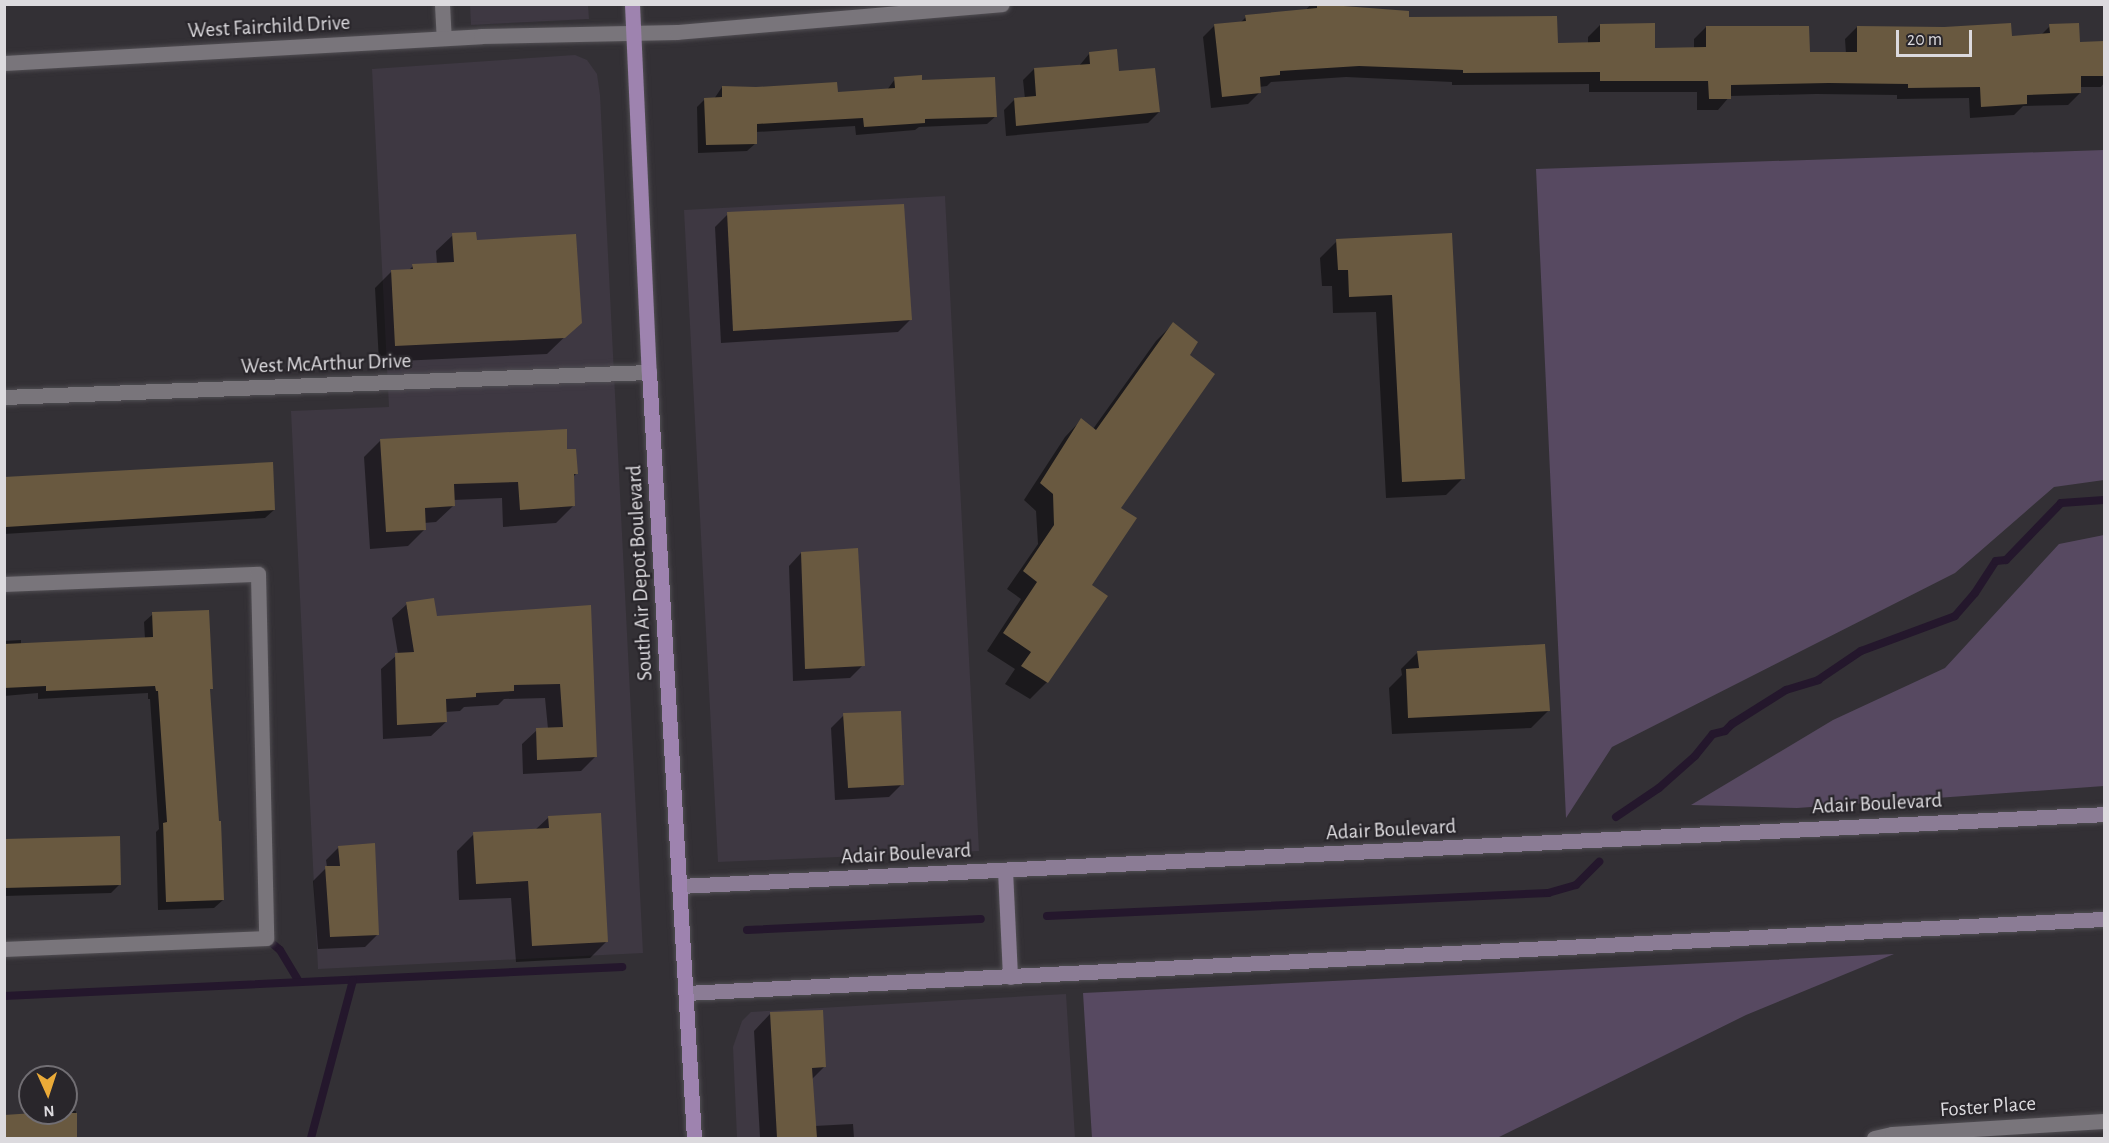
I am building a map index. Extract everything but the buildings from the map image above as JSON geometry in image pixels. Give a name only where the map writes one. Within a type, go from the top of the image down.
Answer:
[{"type":"main road","name":"South Air Depot Boulevard","points":[[632,4],[649,372],[694,1138]]},
{"type":"street","points":[[442,4],[444,38]]},
{"type":"street","name":"West Fairchild Drive","points":[[4,63],[444,38],[677,32],[1002,4]]},
{"type":"street","name":"West McArthur Drive","points":[[4,397],[649,372]]},
{"type":"street","points":[[4,584],[258,574],[266,938],[4,949]]},
{"type":"street","name":"Adair Boulevard","points":[[680,886],[2104,814]]},
{"type":"street","points":[[1005,870],[1010,977]]},
{"type":"street","points":[[686,993],[2104,919]]},
{"type":"street","name":"Foster Place","points":[[1874,1138],[1892,1134],[1958,1135],[2104,1121]]},
{"type":"shaded area","points":[[470,5],[588,5],[589,19],[471,25]]},
{"type":"shaded area","points":[[575,55],[587,60],[597,74],[600,95],[643,953],[318,969],[291,411],[389,407],[372,69]]},
{"type":"shaded area","points":[[2104,150],[2104,480],[2054,487],[1955,573],[1612,747],[1566,818],[1536,169]]},
{"type":"shaded area","points":[[945,196],[979,851],[718,862],[684,210]]},
{"type":"shaded area","points":[[2104,535],[2104,786],[1797,808],[1691,805],[1833,720],[1945,668],[2059,544]]},
{"type":"shaded area","points":[[1894,954],[1746,1015],[1497,1138],[1092,1138],[1083,993]]},
{"type":"shaded area","points":[[1066,994],[1075,1138],[737,1138],[733,1047],[742,1021],[751,1012]]},
{"type":"waterway","points":[[1616,817],[1659,788],[1695,756],[1713,734],[1725,731],[1732,724],[1786,690],[1818,680],[1861,651],[1955,616],[1975,593],[1996,561],[2006,560],[2061,503],[2104,500]]},
{"type":"waterway","points":[[1047,916],[1548,893],[1576,885],[1599,862]]},
{"type":"waterway","points":[[747,930],[981,919]]},
{"type":"waterway","points":[[266,938],[280,950],[298,980]]},
{"type":"waterway","points":[[4,996],[622,967]]},
{"type":"waterway","points":[[311,1138],[353,980]]}]
